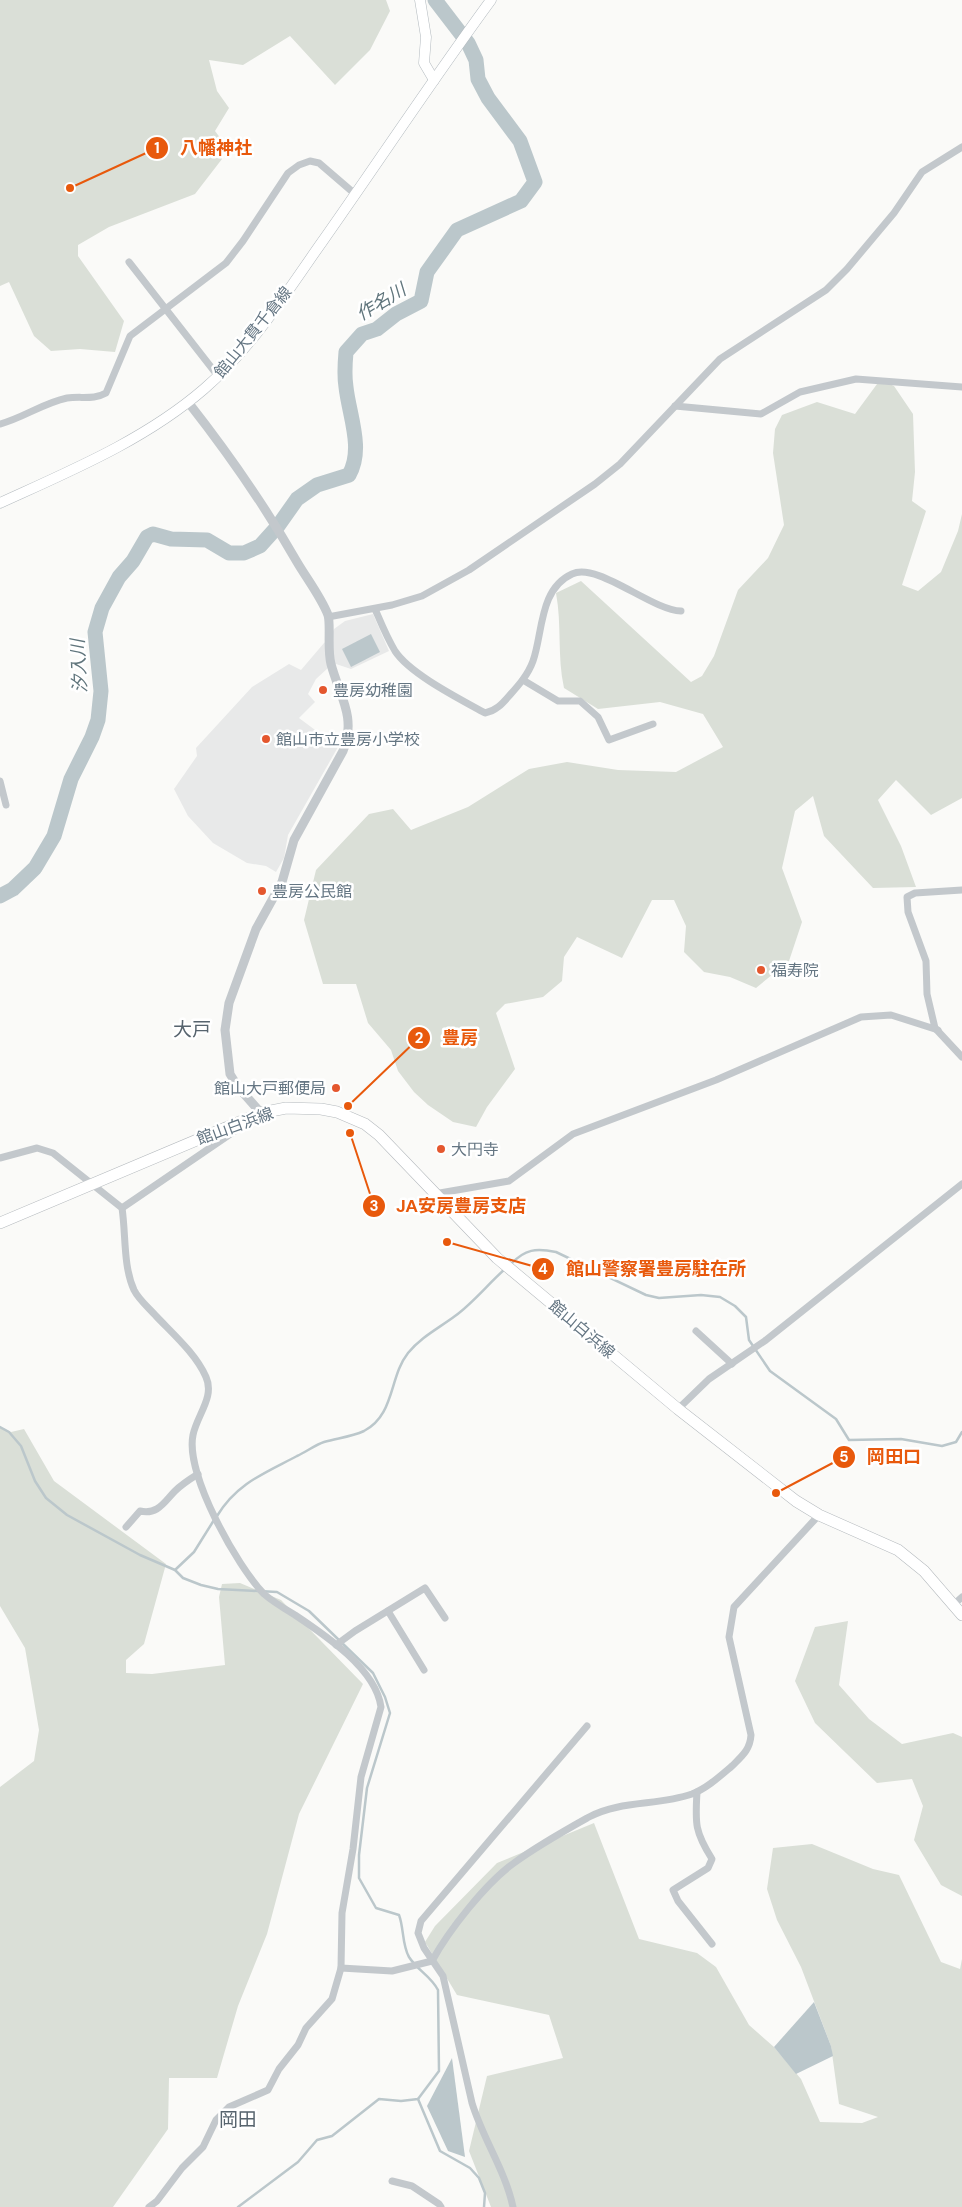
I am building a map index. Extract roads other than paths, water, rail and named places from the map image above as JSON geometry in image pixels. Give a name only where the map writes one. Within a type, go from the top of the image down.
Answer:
[{"type":"main road","points":[[420,0],[426,37],[424,63],[434,80]]},
{"type":"main road","name":"館山大貫千倉線","points":[[0,503],[119,446],[188,402],[218,376],[239,354],[280,302],[491,0]]},
{"type":"main road","name":"館山白浜線","points":[[0,1223],[261,1113],[304,1108],[337,1112],[352,1118],[379,1136],[497,1258],[678,1409],[796,1501],[819,1515],[898,1550],[924,1571],[962,1615]]},
{"type":"street","points":[[328,616],[375,609],[422,596],[504,547],[611,471],[720,360],[826,290],[847,269],[894,213],[922,172],[962,147]]},
{"type":"street","points":[[0,424],[40,407],[68,398],[99,398],[106,393],[130,336],[226,263],[244,241],[288,173],[299,165],[310,161],[319,163],[355,194]]},
{"type":"street","points":[[129,262],[218,376]]},
{"type":"street","points":[[675,406],[761,414],[800,392],[856,379],[962,387]]},
{"type":"street","points":[[122,1208],[261,1113],[238,1087],[230,1074],[226,1021],[229,1003],[256,929],[282,882],[294,840],[347,741],[346,702],[331,664],[327,645],[328,616],[281,534],[227,452],[188,402]]},
{"type":"street","points":[[375,609],[396,652],[409,665],[442,688],[485,713],[500,707],[523,680],[533,661],[538,631],[549,597],[563,579],[573,573],[583,572],[613,582],[665,609],[681,611]]},
{"type":"street","points":[[523,680],[558,700],[580,701],[598,716],[609,740],[653,724]]},
{"type":"street","points":[[0,781],[6,805]]},
{"type":"street","points":[[962,890],[915,893],[907,897],[908,912],[926,961],[927,994],[934,1028],[938,1030],[962,1058]]},
{"type":"street","points":[[434,1194],[509,1181],[573,1134],[716,1080],[852,1020],[870,1015],[891,1015],[938,1030]]},
{"type":"street","points":[[0,1158],[37,1148],[61,1158],[122,1208],[129,1275],[135,1291],[176,1336],[207,1378],[209,1389],[207,1399],[193,1434],[192,1447],[198,1474],[211,1508],[236,1556],[265,1595],[337,1644],[366,1674],[380,1700],[381,1707],[361,1777],[353,1849],[342,1914],[341,1968],[332,1999],[306,2028],[298,2045],[279,2069],[268,2090],[228,2107],[216,2120],[203,2147],[182,2168],[157,2201],[149,2207]]},
{"type":"street","points":[[678,1409],[709,1379],[750,1352],[962,1184]]},
{"type":"street","points":[[696,1330],[732,1364]]},
{"type":"street","points":[[126,1527],[140,1511],[149,1513],[160,1508],[176,1490],[198,1474]]},
{"type":"street","points":[[341,1968],[384,1971],[412,1968],[432,1961],[439,1948],[491,1883],[514,1863],[606,1809],[672,1799],[697,1792],[720,1776],[745,1753],[750,1744],[751,1735],[729,1637],[734,1607],[819,1515]]},
{"type":"street","points":[[337,1644],[425,1588],[445,1618]]},
{"type":"street","points":[[953,1605],[962,1597]]},
{"type":"street","points":[[388,1611],[424,1670]]},
{"type":"street","points":[[513,2207],[509,2188],[478,2122],[443,1976],[432,1961],[418,1933],[421,1921],[587,1726]]},
{"type":"street","points":[[697,1792],[696,1823],[698,1838],[712,1859],[708,1868],[672,1890],[678,1901],[712,1944]]},
{"type":"street","points":[[392,2181],[412,2186],[440,2204],[441,2207]]},
{"type":"waterway","name":"作名川","points":[[0,896],[13,889],[35,868],[54,836],[71,779],[92,737],[98,720],[101,691],[95,632],[102,608],[119,577],[133,561],[147,537],[153,534],[171,539],[207,540],[229,553],[244,553],[260,546],[278,526],[297,499],[317,485],[349,475],[353,465],[355,443],[345,383],[346,352],[362,334],[377,329],[396,314],[421,301],[427,272],[457,230],[521,201],[535,182],[520,141],[488,98],[478,79],[476,60],[468,43],[435,0]]},
{"type":"waterway","points":[[511,1264],[521,1255],[531,1251],[556,1252],[646,1295],[659,1298],[701,1295],[720,1297],[735,1306],[746,1317],[749,1340],[770,1371],[836,1419],[849,1440],[901,1439],[942,1446],[956,1442],[962,1432]]},
{"type":"waterway","points":[[217,1516],[233,1495],[252,1480],[321,1443],[359,1433],[374,1424],[387,1406],[397,1373],[413,1347],[424,1337],[462,1311],[505,1269]]},
{"type":"waterway","points":[[0,1427],[9,1432],[21,1446],[35,1481],[46,1498],[67,1515],[140,1555],[175,1570],[183,1578],[218,1589],[277,1592],[309,1611],[373,1673],[385,1697],[390,1713],[367,1788],[359,1855],[359,1878],[376,1908],[399,1915],[405,1947],[409,1957],[438,1990],[439,2071],[418,2099],[401,2101],[379,2099],[332,2136],[317,2140],[298,2162],[238,2207]]},
{"type":"waterway","points":[[175,1570],[194,1552],[214,1520]]},
{"type":"waterway","points":[[418,2099],[440,2151],[470,2168],[479,2178],[485,2193],[484,2207]]},
{"type":"place","name":"八幡神社","points":[[70,188]]},
{"type":"place","name":"豊房幼稚園","points":[[323,690]]},
{"type":"place","name":"館山市立豊房小学校","points":[[266,739]]},
{"type":"place","name":"豊房公民館","points":[[262,891]]},
{"type":"place","name":"福寿院","points":[[761,970]]},
{"type":"place","name":"館山大戸郵便局","points":[[336,1088]]},
{"type":"place","name":"豊房","points":[[348,1106]]},
{"type":"place","name":"JA安房豊房支店","points":[[350,1133]]},
{"type":"place","name":"大円寺","points":[[441,1149]]},
{"type":"place","name":"館山警察署豊房駐在所","points":[[447,1242]]},
{"type":"place","name":"岡田口","points":[[776,1493]]},
{"type":"district","name":"大戸","points":[[192,1029]]},
{"type":"district","name":"岡田","points":[[238,2119]]},
{"type":"water label","name":"汐入川","points":[[79,666]]}]
